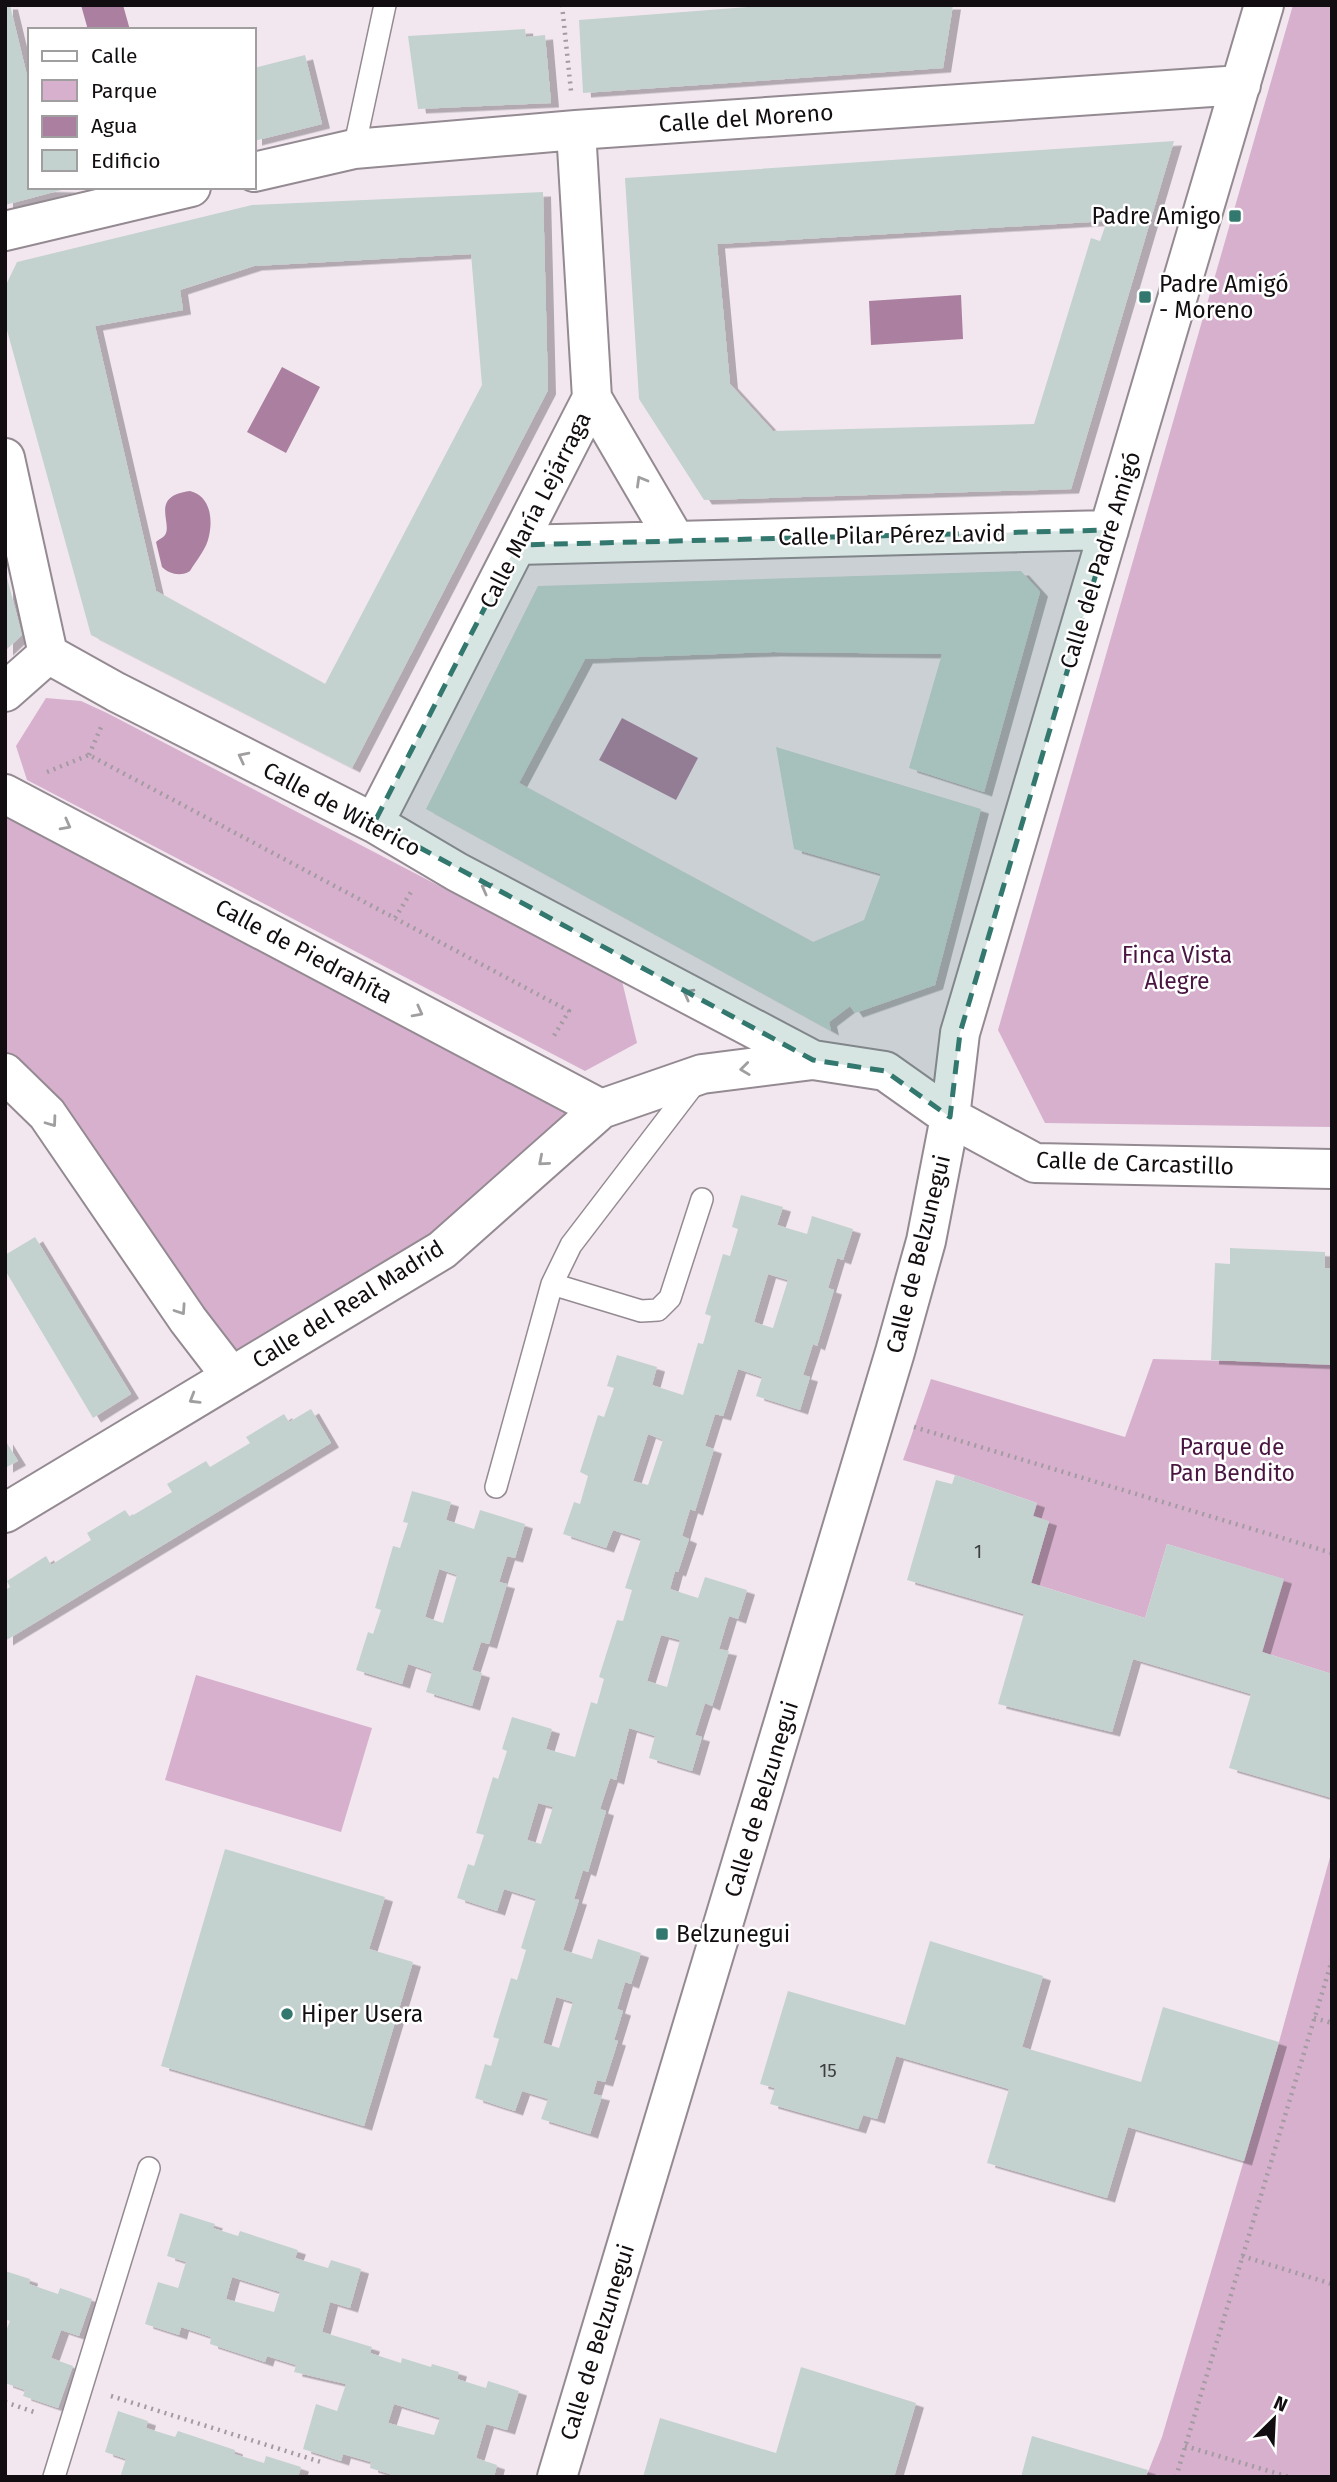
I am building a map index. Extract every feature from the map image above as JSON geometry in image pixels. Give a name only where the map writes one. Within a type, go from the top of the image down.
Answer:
[{"type":"street","name":"Calle del Padre Amigó","points":[[950,1117],[960,1033],[1264,5]]},
{"type":"street","name":"Calle del Moreno","points":[[256,172],[354,149],[576,130],[1241,85]]},
{"type":"street","name":"Calle María Lejárraga","points":[[374,823],[592,398],[576,130]]},
{"type":"street","points":[[5,231],[183,189]]},
{"type":"street","points":[[592,398],[675,540]]},
{"type":"street","points":[[5,457],[48,654],[5,692]]},
{"type":"street","name":"Calle Pilar Pérez Lavid","points":[[517,545],[1109,530]]},
{"type":"street","name":"Calle de Witerico","points":[[48,654],[116,692],[374,823],[457,872],[813,1060]]},
{"type":"street","name":"Calle de Piedrahíta","points":[[10,796],[601,1109]]},
{"type":"street","name":"Calle del Real Madrid","points":[[5,1513],[442,1250],[601,1109],[702,1074],[813,1060],[885,1071]]},
{"type":"street","name":"Calle de Carcastillo","points":[[885,1071],[950,1117],[1035,1163],[1332,1169]]},
{"type":"street","points":[[5,1073],[47,1114],[188,1320],[231,1376]]},
{"type":"street","name":"Calle de Belzunegui","points":[[557,2477],[895,1352],[926,1241],[950,1117]]},
{"type":"lane","points":[[354,149],[385,5]]},
{"type":"lane","points":[[496,1487],[552,1284],[571,1245],[702,1074]]},
{"type":"lane","points":[[552,1284],[641,1311],[658,1310],[670,1298],[702,1199]]},
{"type":"lane","points":[[54,2477],[149,2168]]},
{"type":"path","points":[[562,5],[576,130]]},
{"type":"path","points":[[10,796],[27,780],[89,755],[569,1011],[535,1073]]},
{"type":"path","points":[[914,1427],[1332,1553]]},
{"type":"path","points":[[1176,2477],[1332,1960]]},
{"type":"path","points":[[1314,2018],[1332,2023]]},
{"type":"path","points":[[1242,2256],[1332,2284]]},
{"type":"path","points":[[108,2395],[324,2463]]},
{"type":"path","points":[[5,2402],[37,2413]]},
{"type":"path","points":[[1185,2446],[1289,2477]]},
{"type":"highlighted area","points":[[1109,530],[960,1033],[950,1117],[885,1071],[813,1060],[374,823],[517,545]]},
{"type":"green space","name":"Finca Vista Alegre","points":[[1293,5],[1332,5],[1332,1127],[1045,1123],[998,1030]]},
{"type":"green space","points":[[46,698],[81,701],[107,713],[622,981],[637,1043],[585,1071],[27,780],[16,746]]},
{"type":"green space","points":[[5,794],[601,1109],[442,1250],[231,1376],[5,1068]]},
{"type":"green space","name":"Parque de Pan Bendito","points":[[1153,1359],[1332,1364],[1332,1674],[1262,1652],[1283,1579],[1167,1544],[1145,1618],[1031,1583],[1049,1522],[1033,1516],[1037,1503],[903,1460],[931,1379],[1125,1437]]},
{"type":"green space","points":[[196,1675],[372,1728],[341,1832],[165,1780]]},
{"type":"green space","points":[[1332,1850],[1332,2477],[1146,2477],[1162,2437],[1279,2042]]},
{"type":"water","points":[[81,5],[123,5],[129,28],[87,28]]},
{"type":"water","points":[[961,295],[963,339],[871,345],[869,301]]},
{"type":"water","points":[[282,367],[320,387],[286,453],[247,432]]},
{"type":"water","points":[[190,491],[206,503],[211,522],[209,536],[204,550],[190,571],[175,574],[162,567],[156,542],[167,530],[165,510],[170,498]]},
{"type":"water","points":[[622,718],[698,758],[676,800],[599,760]]},
{"type":"building","points":[[5,5],[10,5],[28,80],[28,189],[65,189],[5,205]]},
{"type":"building","points":[[774,5],[953,5],[943,68],[583,93],[579,20]]},
{"type":"building","points":[[525,29],[526,37],[545,35],[551,103],[418,109],[408,36]]},
{"type":"building","points":[[305,55],[322,124],[256,140],[256,67]]},
{"type":"building","points":[[1174,141],[1071,489],[704,500],[639,399],[625,178]],"holes":[[[1107,221],[1100,241],[1091,238],[1034,424],[773,431],[730,384],[717,244]]]},
{"type":"building","points":[[543,192],[548,390],[352,768],[91,635],[5,323],[5,287],[17,262],[252,205]],"holes":[[[471,254],[482,385],[325,684],[156,591],[95,326],[183,310],[180,290],[254,266]]]},
{"type":"building","points":[[5,570],[22,635],[5,651]]},
{"type":"building","points":[[1021,571],[1040,592],[984,792],[909,768],[942,654],[773,652],[585,659],[519,783],[813,942],[864,920],[881,874],[794,849],[776,747],[981,809],[935,985],[855,1013],[850,1006],[829,1022],[831,1031],[426,809],[538,586]]},
{"type":"building","points":[[741,1195],[783,1207],[777,1225],[807,1234],[812,1216],[853,1229],[843,1260],[837,1258],[828,1288],[834,1290],[817,1346],[813,1344],[803,1375],[810,1377],[800,1410],[756,1396],[762,1377],[738,1369],[723,1416],[715,1414],[705,1446],[714,1449],[695,1511],[690,1509],[682,1536],[689,1539],[670,1589],[698,1598],[705,1577],[747,1590],[738,1619],[729,1616],[719,1649],[729,1651],[712,1706],[705,1703],[695,1735],[702,1737],[692,1771],[649,1758],[655,1736],[629,1728],[616,1780],[610,1778],[600,1809],[606,1811],[588,1872],[583,1870],[574,1899],[579,1900],[563,1950],[592,1959],[598,1939],[641,1953],[631,1984],[625,1982],[617,2009],[623,2011],[614,2040],[618,2041],[605,2082],[597,2080],[593,2094],[602,2096],[590,2134],[541,2119],[548,2099],[522,2091],[515,2111],[475,2098],[485,2064],[491,2066],[499,2039],[493,2037],[511,1978],[517,1980],[526,1950],[521,1948],[536,1899],[504,1889],[497,1911],[457,1898],[468,1864],[474,1866],[484,1835],[476,1833],[493,1777],[498,1779],[507,1751],[502,1749],[512,1717],[552,1729],[546,1749],[575,1757],[591,1702],[597,1704],[604,1679],[599,1677],[617,1620],[623,1621],[632,1590],[625,1588],[641,1539],[613,1530],[606,1548],[563,1534],[574,1502],[580,1504],[588,1476],[580,1472],[598,1415],[604,1417],[614,1388],[607,1386],[617,1355],[657,1367],[652,1385],[683,1395],[698,1343],[703,1344],[711,1316],[705,1314],[723,1254],[730,1256],[738,1229],[732,1227]],"holes":[[[768,1274],[788,1280],[773,1328],[754,1322]],[[648,1434],[663,1440],[648,1485],[633,1481]],[[661,1635],[680,1640],[667,1687],[647,1681]],[[538,1803],[553,1807],[541,1844],[527,1840]],[[556,1997],[573,2002],[559,2048],[543,2043]]]},
{"type":"building","points":[[35,1237],[131,1394],[93,1418],[5,1270],[5,1255]]},
{"type":"building","points":[[1230,1248],[1325,1252],[1325,1268],[1332,1268],[1332,1365],[1211,1360],[1215,1263],[1230,1264]]},
{"type":"building","points":[[311,1409],[331,1443],[5,1641],[5,1590],[10,1587],[7,1581],[46,1556],[51,1565],[91,1540],[87,1533],[125,1510],[130,1517],[172,1492],[167,1484],[206,1461],[210,1467],[250,1443],[246,1437],[284,1414],[289,1422]]},
{"type":"building","points":[[5,1440],[18,1461],[5,1468]]},
{"type":"building","points":[[955,1475],[1037,1503],[1033,1516],[1049,1521],[1031,1583],[1145,1618],[1167,1544],[1284,1579],[1262,1652],[1332,1674],[1332,1798],[1229,1768],[1251,1694],[1133,1659],[1112,1732],[998,1704],[1024,1614],[907,1580],[936,1480],[952,1484]]},
{"type":"building","points":[[412,1491],[451,1502],[446,1520],[474,1529],[480,1510],[525,1524],[515,1558],[507,1556],[499,1582],[507,1584],[489,1644],[481,1642],[472,1670],[482,1673],[472,1706],[426,1692],[432,1672],[408,1664],[402,1684],[356,1670],[368,1632],[373,1634],[381,1610],[375,1608],[393,1546],[400,1548],[408,1523],[403,1522]],"holes":[[[439,1569],[457,1575],[443,1623],[425,1617]]]},
{"type":"building","name":"Hiper Usera","points":[[225,1849],[385,1897],[369,1949],[413,1962],[364,2126],[161,2066]]},
{"type":"building","points":[[930,1941],[1043,1976],[1022,2047],[1141,2082],[1163,2007],[1279,2042],[1244,2161],[1128,2127],[1107,2198],[987,2163],[1009,2089],[896,2056],[877,2119],[863,2115],[858,2129],[770,2104],[775,2088],[760,2084],[788,1991],[905,2025]]},
{"type":"building","points":[[180,2213],[215,2224],[213,2228],[238,2236],[240,2231],[298,2250],[295,2258],[328,2268],[331,2260],[361,2269],[350,2308],[330,2302],[322,2332],[372,2347],[370,2353],[401,2363],[402,2358],[431,2367],[432,2364],[459,2372],[457,2379],[486,2388],[488,2381],[519,2391],[507,2430],[486,2424],[476,2458],[497,2465],[494,2477],[396,2476],[370,2468],[371,2462],[343,2454],[341,2461],[303,2449],[316,2404],[337,2411],[346,2384],[294,2372],[296,2365],[267,2356],[265,2362],[210,2344],[211,2337],[181,2327],[179,2335],[145,2324],[158,2282],[178,2288],[186,2262],[167,2256]],"holes":[[[232,2277],[280,2292],[274,2312],[226,2299]],[[394,2404],[440,2418],[434,2435],[388,2423]]]},
{"type":"building","points":[[5,2271],[30,2279],[29,2284],[58,2294],[60,2288],[92,2299],[79,2336],[61,2330],[51,2358],[73,2366],[58,2408],[23,2396],[25,2390],[5,2383],[5,2333],[10,2321],[5,2319]]},
{"type":"building","points":[[801,2367],[916,2403],[894,2477],[643,2477],[660,2418],[776,2453]]},
{"type":"building","points":[[118,2411],[148,2421],[146,2428],[175,2437],[178,2431],[264,2463],[266,2456],[301,2467],[298,2477],[120,2477],[126,2459],[105,2452]]},
{"type":"building","points":[[1032,2436],[1148,2470],[1146,2477],[1021,2477]]},
{"type":"place","name":"Padre Amigo","points":[[1235,216]]},
{"type":"place","name":"Padre Amigó - Moreno","points":[[1145,297]]},
{"type":"place","name":"Belzunegui","points":[[662,1934]]},
{"type":"place","name":"Hiper Usera","points":[[287,2014]]}]
